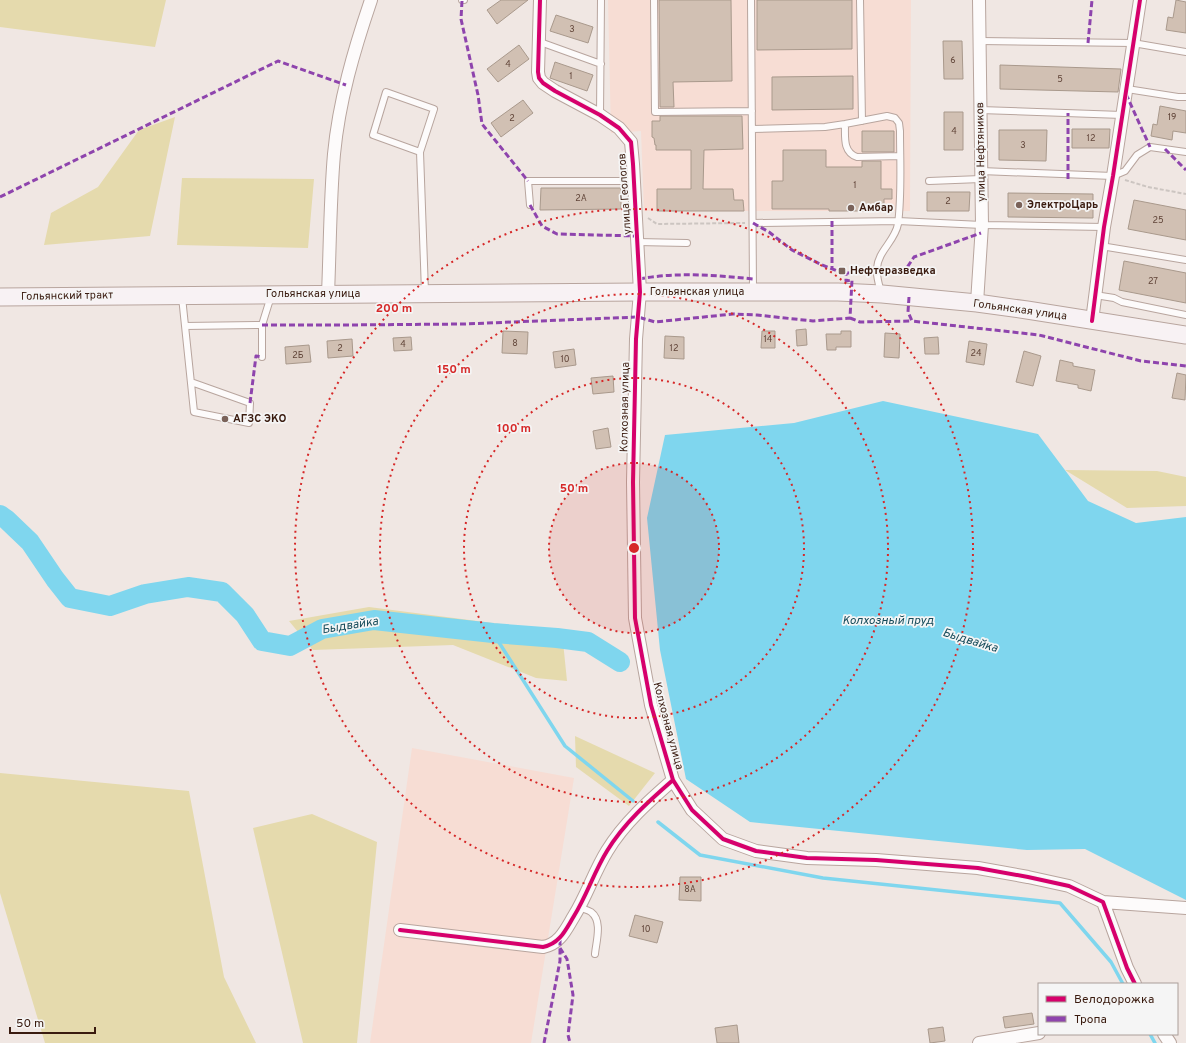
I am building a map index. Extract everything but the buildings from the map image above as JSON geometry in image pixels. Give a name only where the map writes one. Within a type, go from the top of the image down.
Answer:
[{"type":"main road","name":"Гольянская улица","points":[[134,296],[425,293],[838,292],[882,294],[977,303],[1186,335]]},
{"type":"main road","name":"Гольянский тракт","points":[[0,297],[134,296]]},
{"type":"street","points":[[328,294],[334,153],[336,138],[342,101],[357,41],[371,0]]},
{"type":"street","name":"улица Геологов","points":[[540,0],[539,78],[555,92],[600,114],[619,128],[631,142],[640,292]]},
{"type":"street","name":"улица Нефтяников","points":[[977,303],[982,225],[980,0]]},
{"type":"street","points":[[1092,321],[1101,246],[1140,0]]},
{"type":"street","name":"Колхозная улица","points":[[640,292],[636,339],[633,474],[635,618],[651,704],[673,780],[692,810],[723,839],[756,851],[807,858],[876,860],[978,868],[1069,886],[1103,902]]},
{"type":"street","points":[[400,930],[543,947],[550,946],[564,933],[580,907],[601,862],[613,841],[650,800],[673,780]]},
{"type":"street","points":[[1134,983],[1126,968],[1103,902],[1186,908]]},
{"type":"street","points":[[978,1043],[1038,1033]]},
{"type":"lane","points":[[600,114],[601,0]]},
{"type":"lane","points":[[654,0],[655,112],[752,111]]},
{"type":"lane","points":[[751,0],[753,292]]},
{"type":"lane","points":[[860,0],[862,122]]},
{"type":"lane","points":[[980,41],[1134,43],[1186,52]]},
{"type":"lane","points":[[540,42],[601,64]]},
{"type":"lane","points":[[1127,89],[1178,97],[1186,96]]},
{"type":"lane","points":[[420,152],[373,135],[386,92],[434,109],[420,152],[425,293]]},
{"type":"lane","points":[[980,110],[1122,115]]},
{"type":"lane","points":[[752,129],[825,127],[862,122],[887,116],[895,118],[899,123],[900,193],[898,220],[894,236],[879,259],[876,267],[882,294]]},
{"type":"lane","points":[[845,124],[846,141],[848,151],[851,155],[857,157],[900,156]]},
{"type":"lane","points":[[929,181],[981,175],[1113,176],[1125,171],[1137,155],[1150,147],[1186,152]]},
{"type":"lane","points":[[530,205],[528,181],[634,181]]},
{"type":"lane","points":[[752,223],[898,220],[982,225],[1104,227]]},
{"type":"lane","points":[[637,242],[687,243]]},
{"type":"lane","points":[[1101,246],[1186,260]]},
{"type":"lane","points":[[262,357],[262,325],[271,294]]},
{"type":"lane","points":[[182,295],[194,412],[249,423],[250,403],[191,382]]},
{"type":"lane","points":[[1095,295],[1186,315]]},
{"type":"lane","points":[[185,326],[262,325]]},
{"type":"lane","points":[[580,907],[591,912],[599,923],[595,954]]},
{"type":"path","points":[[1113,176],[1148,187],[1186,194]]},
{"type":"path","points":[[635,208],[657,224],[752,223]]},
{"type":"shaded area","points":[[0,0],[166,0],[155,47],[0,27]]},
{"type":"shaded area","points":[[608,0],[911,0],[910,211],[644,211],[641,131],[611,133]]},
{"type":"shaded area","points":[[175,117],[150,236],[44,245],[51,213],[98,187],[139,130]]},
{"type":"shaded area","points":[[182,178],[314,179],[308,248],[177,245]]},
{"type":"shaded area","points":[[1065,470],[1157,471],[1186,477],[1186,506],[1127,508]]},
{"type":"shaded area","points":[[369,607],[562,632],[567,681],[536,678],[453,645],[313,650],[289,621]]},
{"type":"shaded area","points":[[575,736],[655,773],[629,806],[576,767]]},
{"type":"shaded area","points":[[412,748],[574,778],[531,1043],[370,1043]]},
{"type":"shaded area","points":[[0,773],[189,791],[224,977],[256,1043],[45,1043],[0,893]]},
{"type":"shaded area","points":[[312,814],[377,842],[357,1043],[303,1043],[253,828]]},
{"type":"water","name":"Колхозный пруд","points":[[883,401],[1038,434],[1088,501],[1136,523],[1186,517],[1186,900],[1085,849],[1027,850],[750,822],[686,779],[660,650],[647,518],[665,435],[794,423]]},
{"type":"waterway","name":"Быдвайка","points":[[0,515],[30,542],[70,598],[110,606],[145,594],[188,587],[222,592],[245,615],[262,641],[290,646],[322,629],[374,620],[588,642],[620,662]]},
{"type":"waterway","points":[[493,633],[565,746],[633,801]]},
{"type":"waterway","points":[[658,822],[700,855],[823,878],[1060,903],[1111,962],[1122,983]]},
{"type":"waterway","points":[[1151,1035],[1155,1043]]},
{"type":"marked path","points":[[1088,43],[1092,0]]},
{"type":"marked path","points":[[462,1],[461,19],[478,95],[482,124],[528,181]]},
{"type":"marked path","points":[[0,197],[278,61],[346,85]]},
{"type":"marked path","points":[[1126,94],[1150,147]]},
{"type":"marked path","points":[[1068,113],[1068,179]]},
{"type":"marked path","points":[[1165,149],[1186,170]]},
{"type":"marked path","points":[[530,205],[542,226],[557,234],[637,236]]},
{"type":"marked path","points":[[832,221],[832,269]]},
{"type":"marked path","points":[[753,223],[769,232],[792,250],[842,273],[904,272],[914,257],[981,233]]},
{"type":"marked path","points":[[262,325],[463,324],[638,317],[655,322],[733,314],[813,321],[850,318],[852,280],[846,281],[846,273]]},
{"type":"marked path","points":[[639,279],[668,275],[710,275],[753,279]]},
{"type":"marked path","points":[[909,297],[908,312],[912,321],[1039,335],[1141,361],[1186,366]]},
{"type":"marked path","points":[[850,318],[860,322],[912,321]]},
{"type":"marked path","points":[[250,403],[256,356],[262,357]]},
{"type":"marked path","points":[[544,1043],[560,961],[560,938]]},
{"type":"marked path","points":[[560,948],[567,959],[573,995],[568,1035],[570,1043]]},
{"type":"cycle path","points":[[540,0],[539,78],[543,83],[555,91],[600,115],[619,128],[631,142],[640,292],[636,339],[633,482],[635,618],[651,705],[673,780],[692,810],[723,839],[756,851],[807,858],[876,860],[978,868],[1069,886],[1103,902],[1127,968],[1134,983]]},
{"type":"cycle path","points":[[1092,321],[1104,227],[1140,0]]},
{"type":"cycle path","points":[[400,930],[543,947],[554,943],[565,931],[574,916],[602,859],[621,831],[637,813],[673,780]]},
{"type":"place","name":"ЭлектроЦарь","points":[[1019,205]]},
{"type":"place","name":"Амбар","points":[[851,208]]},
{"type":"place","name":"Нефтеразведка","points":[[842,271]]},
{"type":"place","name":"АГЗС ЭКО","points":[[225,419]]}]
